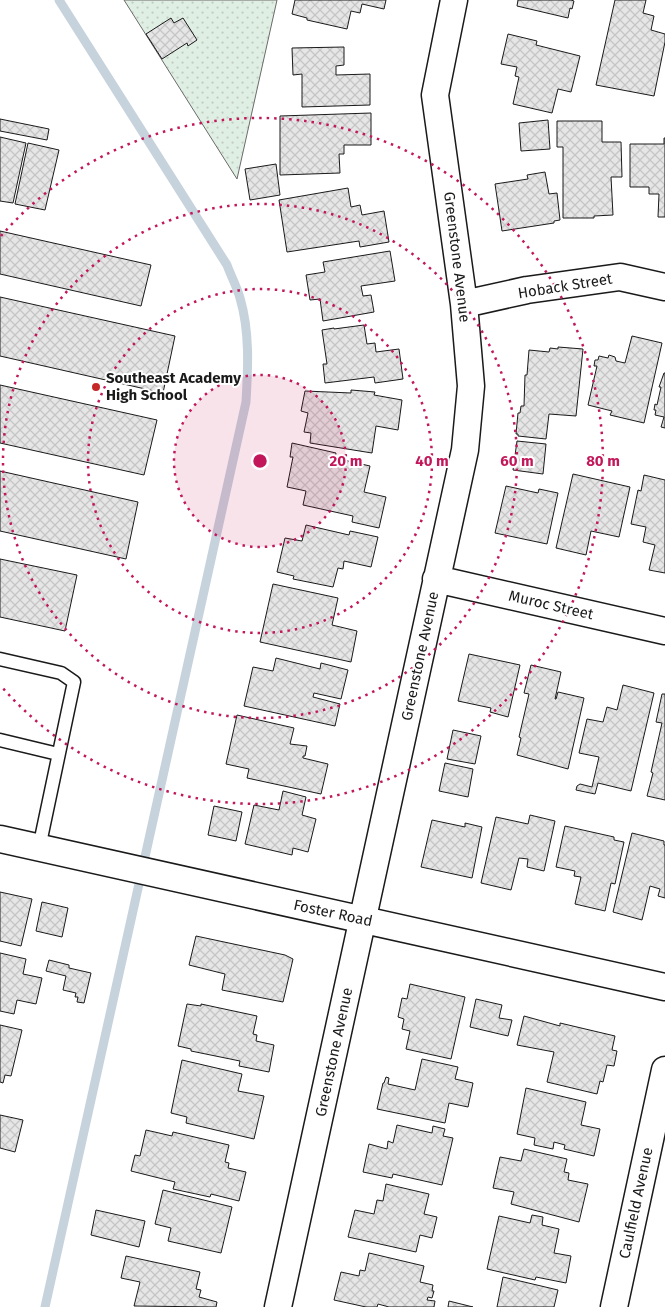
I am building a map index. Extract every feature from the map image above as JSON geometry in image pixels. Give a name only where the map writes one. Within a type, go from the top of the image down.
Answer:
[{"type":"street","name":"Greenstone Avenue","points":[[278,1307],[465,450],[471,386],[464,304],[435,95],[454,0]]},
{"type":"street","name":"Hoback Street","points":[[464,304],[527,290],[620,277],[665,287]]},
{"type":"street","name":"Muroc Street","points":[[436,579],[665,631]]},
{"type":"street","name":"Foster Road","points":[[0,839],[665,987]]},
{"type":"street","name":"Caulfield Avenue","points":[[614,1307],[665,1070]]},
{"type":"lane","points":[[0,659],[61,673],[74,682],[38,848]]},
{"type":"lane","points":[[0,740],[58,754]]},
{"type":"green space","points":[[124,0],[277,0],[237,179]]},
{"type":"building","points":[[295,0],[386,0],[384,9],[362,4],[360,13],[351,11],[347,29],[307,20],[307,18],[292,14]]},
{"type":"building","points":[[518,0],[574,1],[568,18],[517,6]]},
{"type":"building","points":[[615,0],[646,0],[643,13],[654,16],[651,30],[665,34],[654,96],[596,85]]},
{"type":"building","points":[[171,18],[174,23],[183,18],[197,40],[188,46],[187,43],[162,59],[146,34]]},
{"type":"building","points":[[508,34],[537,41],[536,45],[580,56],[571,92],[558,89],[552,113],[513,104],[519,77],[515,76],[517,67],[501,64]]},
{"type":"building","points":[[344,47],[344,65],[336,66],[336,75],[370,74],[370,105],[302,107],[302,74],[293,75],[292,48]]},
{"type":"building","points":[[371,113],[371,145],[344,145],[344,154],[339,154],[340,173],[280,175],[280,116]]},
{"type":"building","points":[[0,119],[49,129],[47,140],[0,131]]},
{"type":"building","points":[[548,120],[550,149],[521,151],[519,123]]},
{"type":"building","points":[[557,121],[602,121],[602,142],[621,142],[622,177],[611,177],[613,215],[594,216],[594,218],[563,218],[563,147],[557,147]]},
{"type":"building","points":[[0,137],[26,143],[13,203],[0,201]]},
{"type":"building","points":[[664,138],[665,217],[658,217],[659,194],[649,194],[649,187],[630,187],[630,144],[664,144]]},
{"type":"building","points":[[28,143],[59,150],[45,210],[15,204]]},
{"type":"building","points":[[276,164],[280,195],[250,200],[245,169]]},
{"type":"building","points":[[545,172],[549,194],[557,193],[560,220],[554,221],[554,223],[502,231],[495,184],[528,179],[527,175]]},
{"type":"building","points":[[348,188],[351,207],[360,205],[362,215],[384,211],[389,242],[360,247],[359,241],[287,252],[279,200]]},
{"type":"building","points":[[0,231],[151,265],[141,306],[0,274]]},
{"type":"building","points":[[390,251],[395,281],[361,286],[363,296],[371,295],[374,312],[323,321],[320,299],[310,300],[306,275],[325,272],[323,262]]},
{"type":"building","points":[[0,297],[175,336],[163,393],[0,356]]},
{"type":"building","points":[[364,325],[367,344],[375,343],[376,352],[399,349],[403,379],[375,383],[374,377],[325,383],[323,364],[327,364],[322,330]]},
{"type":"building","points":[[632,336],[662,343],[644,423],[610,415],[612,411],[588,405],[597,366],[594,366],[595,360],[598,360],[599,356],[608,358],[609,355],[615,357],[616,361],[625,363]]},
{"type":"building","points":[[558,347],[583,349],[576,416],[549,414],[546,439],[518,436],[516,434],[518,413],[520,413],[521,406],[524,406],[525,375],[527,375],[529,350],[549,352],[550,348],[558,349]]},
{"type":"building","points":[[664,373],[665,428],[661,427],[664,417],[655,415],[656,410],[654,410],[655,404],[657,405],[661,387],[659,387]]},
{"type":"building","points":[[0,385],[157,420],[144,475],[0,443]]},
{"type":"building","points":[[351,390],[375,392],[374,395],[402,400],[398,430],[376,426],[372,453],[310,443],[311,433],[304,432],[308,413],[301,411],[305,391],[351,393]]},
{"type":"building","points":[[517,441],[546,444],[543,474],[513,470]]},
{"type":"building","points":[[292,443],[336,453],[335,458],[370,466],[364,492],[386,497],[379,528],[352,522],[353,516],[303,505],[306,491],[287,487],[293,457],[290,457]]},
{"type":"building","points":[[0,471],[138,502],[126,559],[0,531]]},
{"type":"building","points":[[573,474],[630,487],[619,537],[591,531],[586,555],[556,548]]},
{"type":"building","points":[[644,475],[665,480],[665,573],[649,570],[655,545],[643,542],[646,527],[631,524],[638,490],[641,491]]},
{"type":"building","points":[[506,486],[538,493],[539,489],[558,493],[547,544],[495,533]]},
{"type":"building","points":[[306,525],[349,535],[350,531],[378,537],[371,567],[344,561],[343,569],[338,568],[333,587],[293,579],[294,576],[277,572],[285,538],[302,541]]},
{"type":"building","points":[[0,559],[77,575],[65,631],[0,617]]},
{"type":"building","points":[[273,584],[338,598],[332,625],[357,631],[351,662],[260,642]]},
{"type":"building","points":[[469,654],[520,665],[508,717],[490,712],[491,708],[458,701]]},
{"type":"building","points":[[276,658],[320,669],[321,663],[348,670],[341,699],[314,693],[313,697],[340,704],[335,726],[244,706],[253,667],[273,671]]},
{"type":"building","points":[[531,665],[561,672],[555,699],[558,692],[584,698],[568,769],[517,755],[521,738],[519,737],[529,694],[524,693]]},
{"type":"building","points":[[623,685],[654,693],[631,791],[598,783],[595,794],[576,790],[580,784],[592,787],[599,757],[579,753],[587,719],[603,722],[607,707],[617,710]]},
{"type":"building","points":[[662,694],[665,694],[665,800],[647,796],[662,723],[656,722]]},
{"type":"building","points":[[237,715],[294,728],[290,744],[307,746],[303,758],[328,764],[321,794],[247,778],[249,769],[226,764]]},
{"type":"building","points":[[453,730],[481,736],[475,764],[447,759]]},
{"type":"building","points":[[445,763],[473,769],[468,797],[439,791]]},
{"type":"building","points":[[283,791],[306,797],[302,815],[316,819],[308,852],[293,848],[292,855],[245,844],[254,805],[279,810]]},
{"type":"building","points":[[214,806],[242,812],[236,841],[208,835]]},
{"type":"building","points":[[530,815],[555,821],[544,871],[527,867],[528,859],[519,858],[511,890],[481,883],[496,817],[528,824]]},
{"type":"building","points":[[432,820],[465,827],[465,823],[482,827],[472,878],[421,867]]},
{"type":"building","points":[[565,826],[614,837],[614,840],[624,842],[615,884],[611,883],[605,911],[575,904],[581,877],[574,876],[575,871],[556,867]]},
{"type":"building","points":[[632,833],[664,841],[665,845],[665,898],[658,896],[660,889],[650,886],[642,920],[613,912]]},
{"type":"building","points":[[0,892],[32,899],[21,946],[0,941]]},
{"type":"building","points":[[42,902],[68,908],[62,937],[36,931]]},
{"type":"building","points":[[196,936],[285,955],[293,959],[283,1002],[222,990],[225,974],[189,965]]},
{"type":"building","points":[[0,953],[26,959],[23,974],[42,978],[36,1004],[17,1000],[14,1014],[0,1011]]},
{"type":"building","points":[[49,960],[69,965],[69,968],[91,973],[84,1003],[77,1002],[78,997],[75,997],[76,993],[63,990],[66,976],[46,971]]},
{"type":"building","points":[[410,984],[465,997],[451,1059],[406,1049],[410,1031],[402,1029],[404,1019],[398,1017],[402,998],[407,999]]},
{"type":"building","points":[[476,999],[502,1005],[499,1018],[512,1020],[508,1036],[470,1027]]},
{"type":"building","points":[[187,1004],[201,1006],[201,1004],[257,1016],[253,1034],[257,1035],[256,1041],[274,1045],[269,1072],[239,1066],[240,1061],[191,1051],[191,1049],[178,1046]]},
{"type":"building","points":[[524,1016],[560,1026],[560,1023],[615,1036],[612,1050],[617,1051],[614,1066],[607,1065],[603,1082],[600,1081],[597,1094],[547,1082],[554,1052],[517,1045]]},
{"type":"building","points":[[0,1025],[22,1030],[11,1076],[5,1075],[3,1083],[0,1082]]},
{"type":"building","points":[[422,1059],[458,1067],[455,1079],[473,1083],[468,1107],[449,1103],[445,1123],[377,1109],[386,1077],[389,1078],[388,1084],[415,1090]]},
{"type":"building","points":[[182,1060],[242,1074],[238,1091],[264,1096],[254,1139],[186,1123],[187,1117],[171,1113]]},
{"type":"building","points":[[526,1088],[586,1102],[581,1125],[600,1129],[594,1156],[564,1149],[565,1145],[554,1142],[553,1149],[534,1145],[535,1138],[517,1134]]},
{"type":"building","points":[[0,1115],[23,1120],[15,1152],[0,1148]]},
{"type":"building","points":[[397,1125],[432,1133],[433,1126],[445,1129],[443,1136],[453,1138],[442,1185],[393,1174],[392,1178],[363,1172],[369,1144],[387,1149],[388,1141],[393,1143]]},
{"type":"building","points":[[146,1130],[172,1136],[173,1132],[229,1145],[225,1162],[229,1163],[228,1168],[246,1172],[239,1201],[211,1194],[210,1197],[173,1189],[175,1182],[131,1171],[135,1155],[140,1156]]},
{"type":"building","points":[[524,1149],[567,1159],[564,1172],[569,1173],[568,1180],[588,1184],[579,1222],[511,1204],[514,1192],[493,1188],[500,1157],[521,1161]]},
{"type":"building","points":[[386,1184],[429,1194],[424,1214],[437,1217],[432,1238],[420,1235],[416,1252],[348,1237],[355,1210],[374,1214],[377,1200],[383,1201]]},
{"type":"building","points":[[163,1190],[232,1207],[221,1253],[168,1241],[171,1228],[155,1224]]},
{"type":"building","points":[[96,1210],[145,1221],[139,1247],[91,1235]]},
{"type":"building","points":[[532,1215],[543,1217],[542,1225],[559,1229],[554,1253],[571,1256],[566,1283],[536,1277],[535,1280],[487,1269],[499,1216],[530,1223]]},
{"type":"building","points":[[369,1253],[424,1266],[420,1282],[433,1285],[432,1298],[428,1297],[427,1300],[435,1301],[434,1307],[389,1307],[378,1304],[377,1307],[366,1307],[334,1300],[341,1272],[359,1276],[360,1270],[365,1271]]},
{"type":"building","points":[[126,1256],[200,1272],[196,1289],[201,1290],[199,1297],[217,1302],[216,1307],[134,1306],[140,1282],[121,1278]]},
{"type":"building","points":[[503,1277],[558,1290],[554,1307],[497,1307]]},
{"type":"building","points":[[449,1301],[473,1307],[448,1307]]},
{"type":"waterway","points":[[45,1307],[246,402],[248,363],[243,311],[239,294],[227,265],[59,0]]},
{"type":"place","name":"Southeast Academy High School","points":[[96,387]]}]
